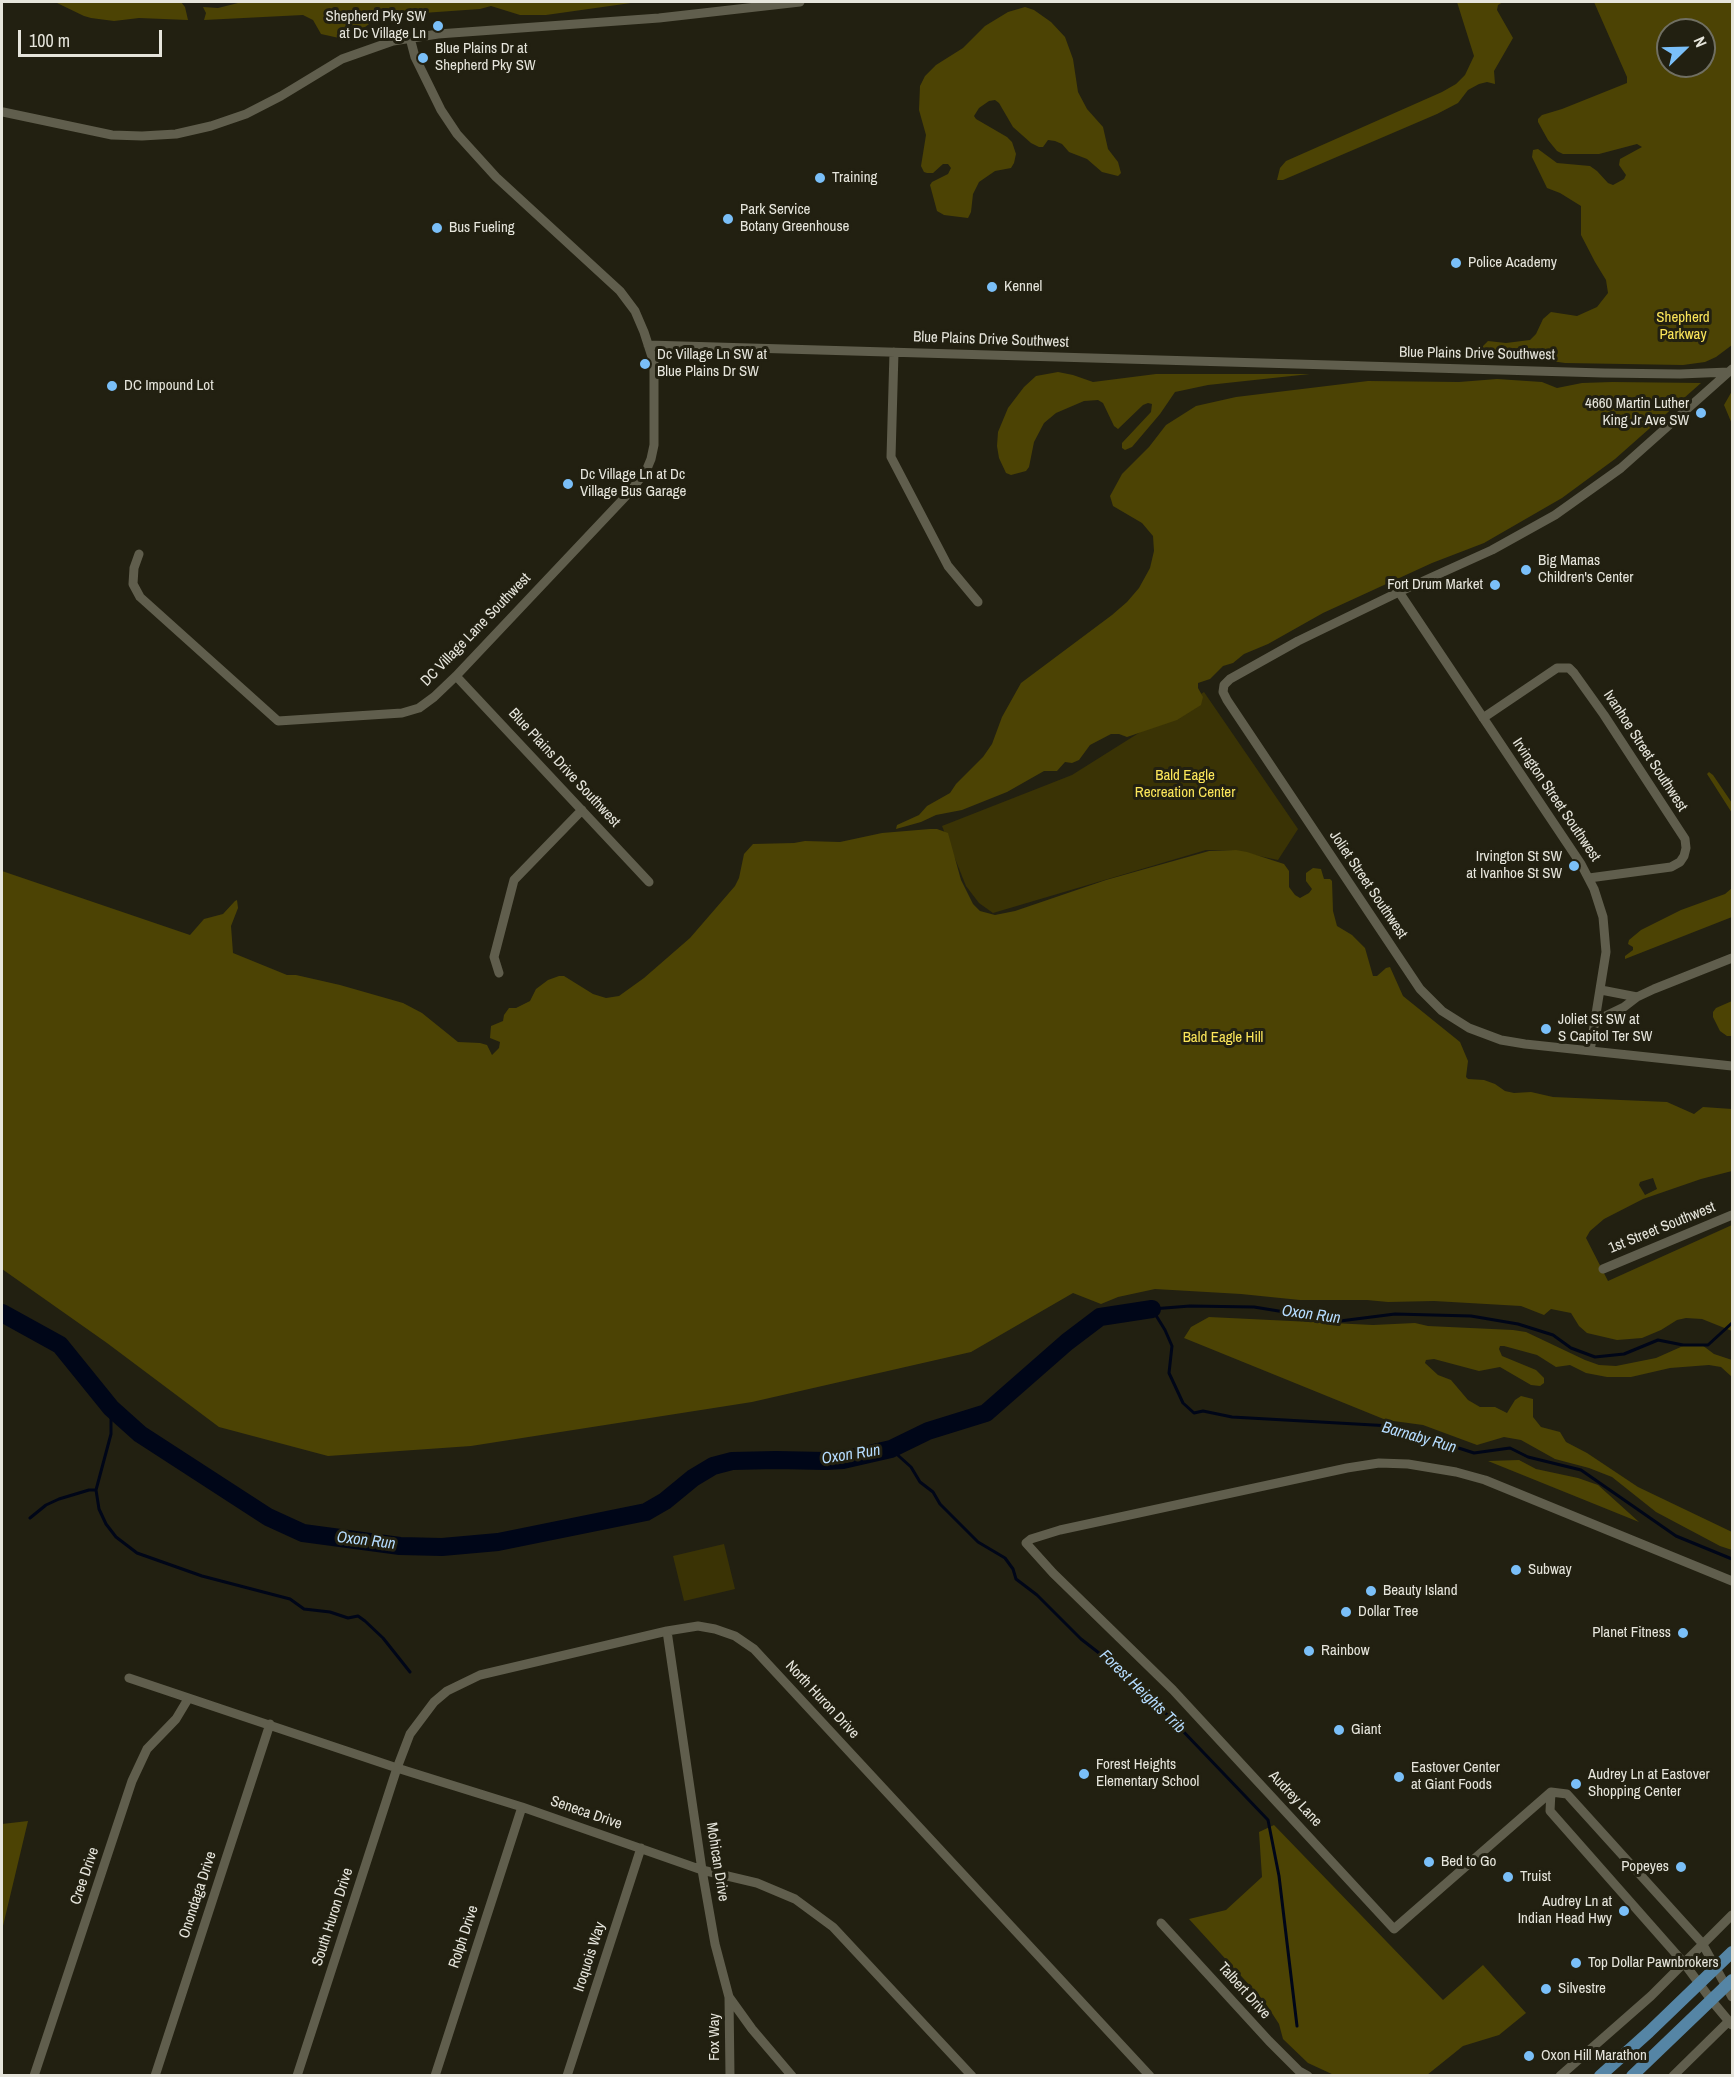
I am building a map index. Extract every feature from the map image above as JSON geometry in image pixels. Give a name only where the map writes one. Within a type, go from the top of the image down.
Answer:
[{"type":"main road","points":[[1600,2076],[1732,1952]]},
{"type":"main road","points":[[1632,2076],[1712,2001],[1730,1988]]},
{"type":"street","points":[[3,112],[112,135],[142,136],[186,132],[219,124],[255,110],[350,56],[380,45],[410,38],[603,23],[800,2]]},
{"type":"street","points":[[410,38],[415,57],[441,111],[457,134],[496,177],[623,294],[639,318],[648,345]]},
{"type":"street","name":"Blue Plains Drive Southwest","points":[[648,345],[758,350],[1623,373],[1680,374],[1731,370]]},
{"type":"street","name":"DC Village Lane Southwest","points":[[139,554],[134,568],[133,584],[140,597],[278,721],[402,713],[419,708],[456,676],[627,495],[646,471],[654,445],[654,363],[648,345]]},
{"type":"street","points":[[894,352],[891,457],[948,566],[978,602]]},
{"type":"street","points":[[1399,592],[1513,540],[1567,507],[1630,460],[1731,370]]},
{"type":"street","name":"Irvington Street Southwest","points":[[1399,592],[1589,878],[1600,906],[1605,935],[1601,990],[1590,1051]]},
{"type":"street","name":"Joliet Street Southwest","points":[[1399,592],[1298,641],[1230,679],[1224,686],[1224,696],[1414,980],[1430,1001],[1455,1020],[1491,1036],[1526,1044],[1732,1066]]},
{"type":"street","name":"Ivanhoe Street Southwest","points":[[1483,718],[1557,668],[1569,668],[1604,715],[1685,839],[1684,856],[1680,862],[1671,867],[1589,878]]},
{"type":"street","name":"Blue Plains Drive Southwest","points":[[456,676],[649,882]]},
{"type":"street","points":[[499,973],[494,957],[514,880],[582,810]]},
{"type":"street","points":[[1595,1021],[1624,1007],[1637,997],[1732,958]]},
{"type":"street","points":[[1601,990],[1637,997]]},
{"type":"street","name":"1st Street Southwest","points":[[1603,1269],[1732,1215]]},
{"type":"street","name":"Audrey Lane","points":[[1551,1792],[1394,1929],[1173,1690],[1053,1574],[1026,1543],[1031,1539],[1060,1530],[1347,1468],[1378,1463],[1408,1464],[1456,1472],[1485,1480],[1732,1581]]},
{"type":"street","name":"North Huron Drive","points":[[397,1768],[410,1734],[420,1719],[447,1691],[464,1681],[480,1675],[667,1631],[698,1626],[735,1636],[754,1649],[1150,2076]]},
{"type":"street","name":"Mohican Drive","points":[[667,1631],[702,1870],[715,1944],[729,1997],[752,2029],[792,2076]]},
{"type":"street","name":"Seneca Drive","points":[[129,1678],[397,1768],[522,1807],[702,1870],[757,1882],[795,1899],[833,1927],[972,2076]]},
{"type":"street","name":"Cree Drive","points":[[34,2076],[132,1780],[147,1749],[176,1719],[188,1699]]},
{"type":"street","name":"Onondaga Drive","points":[[155,2076],[270,1724]]},
{"type":"street","name":"South Huron Drive","points":[[297,2076],[397,1768]]},
{"type":"street","points":[[1673,2076],[1731,2023],[1712,2001],[1701,1983],[1550,1810],[1551,1792],[1567,1794],[1702,1943],[1715,1969],[1730,1988]]},
{"type":"street","name":"Rolph Drive","points":[[435,2076],[522,1807]]},
{"type":"street","name":"Iroquois Way","points":[[567,2076],[641,1848]]},
{"type":"street","points":[[1560,2076],[1651,1996],[1732,1915]]},
{"type":"street","name":"Talbert Drive","points":[[1161,1923],[1269,2041],[1299,2071],[1308,2076]]},
{"type":"street","name":"Fox Way","points":[[729,1997],[730,2076]]},
{"type":"green space","points":[[55,2],[181,2],[185,7],[188,20],[139,18],[114,21],[91,18]]},
{"type":"green space","points":[[242,2],[638,2],[546,15],[520,15],[491,6],[480,9],[380,16],[365,27],[339,38],[321,34],[313,20],[303,15],[204,20],[206,13],[203,7],[218,8]]},
{"type":"green space","points":[[1457,2],[1503,2],[1498,5],[1497,10],[1513,38],[1494,71],[1495,84],[1487,82],[1479,84],[1468,90],[1458,103],[1437,114],[1283,180],[1277,180],[1280,168],[1286,161],[1456,84],[1465,75],[1474,56]]},
{"type":"green space","name":"Shepherd Parkway","points":[[1594,2],[1732,2],[1732,345],[1705,362],[1683,365],[1565,363],[1523,357],[1489,356],[1482,351],[1488,341],[1506,343],[1530,340],[1536,334],[1543,319],[1551,312],[1577,316],[1597,307],[1608,293],[1606,280],[1581,235],[1581,206],[1547,188],[1532,157],[1533,150],[1538,149],[1557,163],[1590,166],[1613,185],[1624,179],[1626,175],[1619,165],[1620,159],[1642,147],[1637,144],[1599,154],[1563,154],[1557,151],[1548,140],[1538,119],[1542,115],[1627,83],[1627,77]]},
{"type":"green space","points":[[1025,7],[1034,10],[1051,22],[1065,37],[1073,59],[1078,92],[1087,109],[1103,127],[1108,149],[1118,162],[1121,173],[1118,176],[1102,172],[1087,159],[1069,152],[1062,144],[1055,141],[1048,140],[1043,147],[1031,143],[1013,127],[999,103],[995,100],[989,101],[979,108],[974,116],[1012,142],[1016,154],[1014,163],[1011,168],[995,171],[979,182],[973,194],[968,218],[944,215],[937,211],[930,185],[948,174],[951,168],[948,164],[943,164],[933,173],[927,173],[921,166],[926,135],[919,110],[920,86],[925,76],[936,65],[963,48],[985,26],[1008,12]]},
{"type":"green space","points":[[1058,372],[1093,382],[1156,374],[1310,374],[1208,385],[1175,392],[1132,447],[1125,450],[1122,448],[1122,443],[1151,412],[1152,404],[1143,405],[1118,429],[1114,426],[1103,403],[1098,400],[1084,401],[1056,413],[1044,423],[1034,442],[1029,467],[1026,471],[1011,475],[1006,473],[999,458],[997,446],[998,432],[1008,408],[1036,376]]},
{"type":"green space","points":[[1497,379],[1542,382],[1557,388],[1582,383],[1701,383],[1615,459],[1562,498],[1484,543],[1432,563],[1323,613],[1268,644],[1244,654],[1233,663],[1223,666],[1210,679],[1198,683],[1203,697],[1201,705],[1177,720],[1127,737],[1111,734],[1090,745],[1079,760],[1072,763],[1065,762],[1057,771],[1044,771],[1007,792],[962,810],[936,815],[896,829],[897,825],[919,815],[927,806],[950,793],[983,757],[992,744],[1002,717],[1021,683],[1112,615],[1139,588],[1150,568],[1154,551],[1153,536],[1142,523],[1113,506],[1110,496],[1122,474],[1149,447],[1166,425],[1196,406],[1236,397],[1368,381],[1459,382]]},
{"type":"green space","points":[[1732,391],[1732,424],[1724,405]]},
{"type":"green space","name":"Bald Eagle Recreation Center","points":[[1204,692],[1298,829],[1278,860],[1231,850],[1206,850],[993,913],[979,903],[966,886],[942,826],[1072,775]]},
{"type":"green space","points":[[1709,772],[1732,803],[1732,813],[1707,774]]},
{"type":"green space","name":"Bald Eagle Hill","points":[[937,829],[948,833],[961,880],[973,904],[980,911],[995,915],[1015,911],[1106,880],[1209,851],[1236,850],[1284,864],[1289,871],[1289,887],[1300,898],[1312,889],[1306,881],[1306,873],[1313,868],[1321,869],[1324,879],[1332,881],[1333,911],[1337,926],[1352,935],[1365,948],[1373,976],[1377,976],[1390,967],[1403,996],[1460,1042],[1468,1061],[1466,1077],[1468,1079],[1484,1080],[1514,1093],[1531,1092],[1553,1097],[1667,1102],[1694,1114],[1703,1107],[1732,1109],[1732,1171],[1643,1199],[1604,1219],[1590,1231],[1586,1238],[1608,1281],[1732,1225],[1732,1331],[1702,1319],[1686,1318],[1677,1320],[1642,1338],[1617,1340],[1587,1333],[1579,1326],[1571,1313],[1551,1309],[1544,1315],[1521,1306],[1434,1301],[1300,1300],[1155,1289],[1118,1297],[1101,1304],[1073,1293],[971,1352],[752,1402],[471,1446],[328,1456],[219,1427],[107,1343],[2,1269],[2,871],[190,935],[204,919],[223,914],[237,900],[238,908],[231,926],[233,953],[287,975],[340,985],[403,1003],[422,1013],[458,1042],[487,1045],[492,1055],[499,1048],[500,1042],[490,1038],[491,1026],[503,1021],[509,1008],[516,1008],[530,1001],[536,989],[548,980],[564,976],[593,994],[606,998],[619,996],[644,978],[690,938],[735,886],[744,854],[753,844],[805,841],[840,842],[882,833]],"holes":[[[1653,1178],[1657,1189],[1645,1195],[1639,1185],[1640,1182]]]},
{"type":"green space","points":[[1732,888],[1732,917],[1625,959],[1625,956],[1633,950],[1633,947],[1628,944],[1629,940],[1641,930],[1681,910],[1725,894]]},
{"type":"green space","points":[[1732,1001],[1732,1036],[1727,1036],[1720,1031],[1713,1012],[1716,1008]]},
{"type":"green space","points":[[1209,1317],[1373,1325],[1415,1323],[1428,1326],[1513,1330],[1526,1332],[1599,1365],[1616,1366],[1656,1358],[1683,1346],[1702,1345],[1714,1354],[1732,1360],[1732,1377],[1721,1367],[1709,1365],[1670,1368],[1631,1377],[1607,1377],[1586,1373],[1570,1365],[1556,1367],[1537,1355],[1504,1346],[1500,1346],[1499,1349],[1502,1356],[1536,1370],[1544,1378],[1544,1383],[1540,1386],[1531,1385],[1500,1367],[1479,1371],[1434,1359],[1426,1360],[1425,1363],[1438,1375],[1451,1380],[1468,1400],[1480,1407],[1495,1407],[1507,1413],[1515,1400],[1521,1396],[1533,1399],[1533,1417],[1541,1427],[1560,1432],[1566,1442],[1587,1453],[1638,1487],[1732,1532],[1732,1550],[1656,1512],[1612,1477],[1555,1459],[1521,1440],[1504,1437],[1477,1445],[1423,1425],[1386,1420],[1184,1338],[1191,1327]]},
{"type":"green space","points":[[1519,1460],[1536,1469],[1598,1485],[1639,1522],[1488,1461]]},
{"type":"green space","points":[[724,1544],[735,1589],[684,1601],[673,1556]]},
{"type":"green space","points":[[28,1821],[2,1930],[2,1824]]},
{"type":"green space","points":[[1274,1825],[1443,2000],[1483,1965],[1526,2013],[1499,2035],[1463,2046],[1427,2075],[1334,2075],[1308,2063],[1283,2039],[1279,2024],[1264,2001],[1189,1919],[1226,1910],[1262,1877],[1259,1832]]},
{"type":"waterway","name":"Barnaby Run","points":[[1732,1323],[1708,1345],[1683,1345],[1658,1340],[1624,1354],[1595,1357],[1571,1348],[1553,1335],[1518,1324],[1471,1316],[1395,1314],[1340,1321],[1254,1307],[1190,1306],[1152,1309],[1172,1346],[1169,1373],[1183,1403],[1194,1413],[1203,1411],[1232,1417],[1391,1426],[1474,1453],[1510,1448],[1528,1457],[1581,1470],[1676,1536],[1732,1559]]},
{"type":"waterway","name":"Oxon Run","points":[[2,1313],[60,1345],[111,1408],[140,1434],[268,1517],[303,1533],[400,1546],[442,1547],[498,1542],[646,1512],[713,1466],[732,1461],[843,1460],[891,1449],[928,1431],[986,1413],[1067,1342],[1100,1317],[1152,1309]]},
{"type":"waterway","points":[[111,1408],[111,1434],[96,1490],[99,1509],[106,1524],[116,1537],[137,1553],[202,1576],[290,1599],[304,1609],[330,1612],[348,1618],[358,1616],[383,1638],[410,1672]]},
{"type":"waterway","name":"Forest Heights Trib","points":[[891,1449],[911,1467],[920,1482],[933,1492],[940,1504],[978,1542],[1005,1558],[1013,1569],[1016,1579],[1037,1595],[1081,1639],[1135,1681],[1268,1820],[1279,1876],[1297,2026]]},
{"type":"waterway","points":[[30,1518],[46,1505],[59,1499],[95,1490]]},
{"type":"place","name":"Shepherd Pky SW at Dc Village Ln","points":[[438,26]]},
{"type":"place","name":"Blue Plains Dr at Shepherd Pky SW","points":[[423,58]]},
{"type":"place","name":"Training","points":[[820,178]]},
{"type":"place","name":"Park Service Botany Greenhouse","points":[[728,219]]},
{"type":"place","name":"Bus Fueling","points":[[437,228]]},
{"type":"place","name":"Police Academy","points":[[1456,263]]},
{"type":"place","name":"Kennel","points":[[992,287]]},
{"type":"place","name":"Dc Village Ln SW at Blue Plains Dr SW","points":[[645,364]]},
{"type":"place","name":"DC Impound Lot","points":[[112,386]]},
{"type":"place","name":"4660 Martin Luther King Jr Ave SW","points":[[1701,413]]},
{"type":"place","name":"Dc Village Ln at Dc Village Bus Garage","points":[[568,484]]},
{"type":"place","name":"Big Mamas Children's Center","points":[[1526,570]]},
{"type":"place","name":"Fort Drum Market","points":[[1495,585]]},
{"type":"place","name":"Irvington St SW at Ivanhoe St SW","points":[[1574,866]]},
{"type":"place","name":"Joliet St SW at S Capitol Ter SW","points":[[1546,1029]]},
{"type":"place","name":"Subway","points":[[1516,1570]]},
{"type":"place","name":"Beauty Island","points":[[1371,1591]]},
{"type":"place","name":"Dollar Tree","points":[[1346,1612]]},
{"type":"place","name":"Planet Fitness","points":[[1683,1633]]},
{"type":"place","name":"Rainbow","points":[[1309,1651]]},
{"type":"place","name":"Giant","points":[[1339,1730]]},
{"type":"place","name":"Forest Heights Elementary School","points":[[1084,1774]]},
{"type":"place","name":"Eastover Center at Giant Foods","points":[[1399,1777]]},
{"type":"place","name":"Audrey Ln at Eastover Shopping Center","points":[[1576,1784]]},
{"type":"place","name":"Bed to Go","points":[[1429,1862]]},
{"type":"place","name":"Popeyes","points":[[1681,1867]]},
{"type":"place","name":"Truist","points":[[1508,1877]]},
{"type":"place","name":"Audrey Ln at Indian Head Hwy","points":[[1624,1911]]},
{"type":"place","name":"Top Dollar Pawnbrokers","points":[[1576,1963]]},
{"type":"place","name":"Silvestre","points":[[1546,1989]]},
{"type":"place","name":"Oxon Hill Marathon","points":[[1529,2056]]}]
